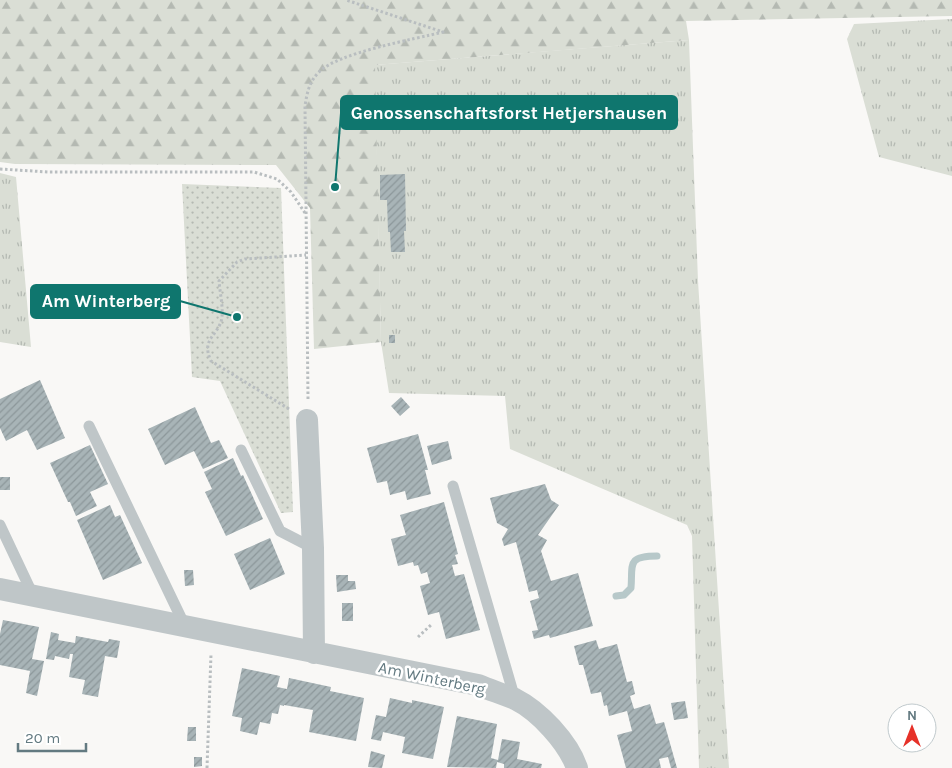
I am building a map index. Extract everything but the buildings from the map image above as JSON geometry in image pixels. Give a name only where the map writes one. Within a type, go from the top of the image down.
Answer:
[{"type":"street","points":[[307,420],[314,653]]},
{"type":"street","name":"Am Winterberg","points":[[0,589],[478,685],[515,699],[540,716],[561,740],[576,768]]},
{"type":"lane","points":[[89,426],[185,626]]},
{"type":"lane","points":[[241,450],[280,531],[312,548]]},
{"type":"lane","points":[[453,486],[515,699]]},
{"type":"lane","points":[[0,525],[33,595]]},
{"type":"path","points":[[306,255],[245,259],[236,262],[219,281],[222,318],[211,336],[208,354],[211,361],[307,420],[309,384],[304,106],[308,86],[320,71],[338,60],[362,52],[443,32],[346,0]]},
{"type":"path","points":[[0,169],[48,172],[254,172],[276,179],[291,192],[305,214]]},
{"type":"path","points":[[418,637],[432,624]]},
{"type":"path","points":[[207,768],[212,631]]},
{"type":"green space","points":[[0,0],[952,0],[952,16],[686,21],[689,40],[375,65],[381,342],[314,349],[310,208],[276,165],[15,164],[0,162]]},
{"type":"green space","points":[[952,19],[952,176],[879,157],[847,39],[854,24]]},
{"type":"green space","points":[[689,40],[698,281],[729,768],[699,768],[692,536],[687,525],[510,449],[505,396],[389,393],[381,342],[374,65]]},
{"type":"green space","points":[[0,173],[16,177],[31,347],[0,342]]},
{"type":"green space","points":[[182,184],[281,188],[293,512],[281,513],[220,381],[192,377]]},
{"type":"waterway","points":[[616,596],[624,595],[631,588],[632,568],[636,560],[647,556],[657,556]]},
{"type":"place","name":"Genossenschaftsforst Hetjershausen","points":[[335,187]]},
{"type":"place","name":"Am Winterberg","points":[[237,317]]}]
